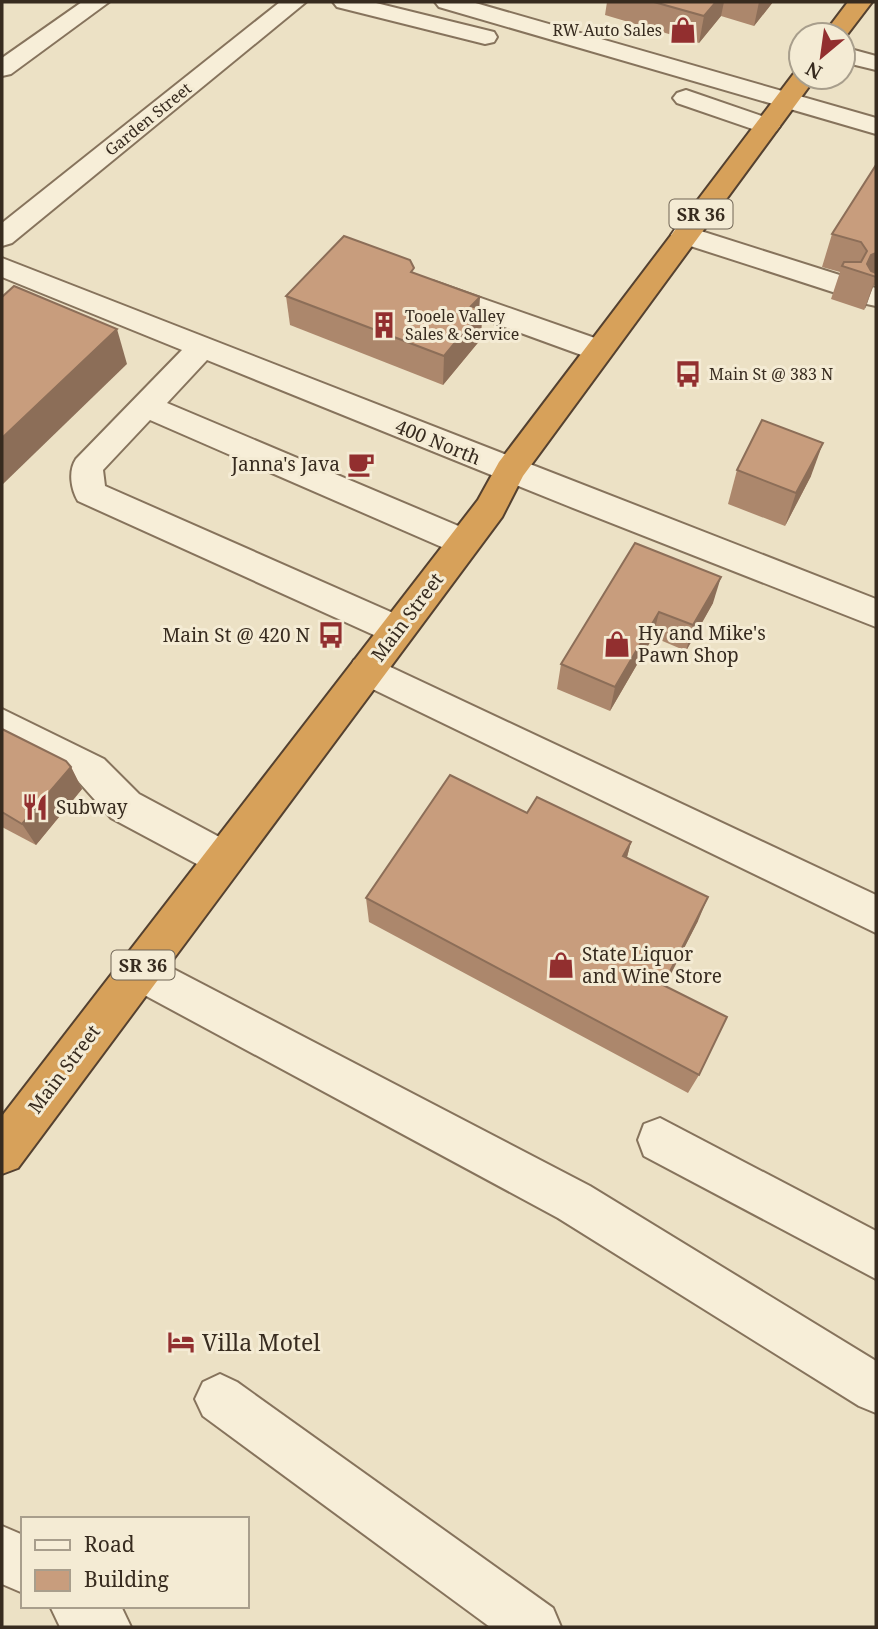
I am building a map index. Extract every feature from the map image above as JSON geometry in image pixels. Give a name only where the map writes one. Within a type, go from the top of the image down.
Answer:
[{"type":"highway","points":[[846,21],[860,2]]},
{"type":"highway","name":"Main Street","points":[[2,1152],[490,508],[510,470],[793,91]]},
{"type":"street","points":[[2,69],[97,2]]},
{"type":"street","name":"Garden Street","points":[[2,237],[294,2]]},
{"type":"street","points":[[345,2],[516,45],[617,75]]},
{"type":"street","points":[[447,2],[785,102],[876,126]]},
{"type":"street","points":[[513,21],[531,2]]},
{"type":"street","points":[[857,58],[876,63]]},
{"type":"street","points":[[668,92],[767,126]]},
{"type":"street","points":[[685,234],[839,285]]},
{"type":"street","name":"400 North","points":[[2,267],[876,613]]},
{"type":"street","points":[[427,289],[598,351]]},
{"type":"street","points":[[202,347],[87,467],[90,494],[397,630]]},
{"type":"street","points":[[146,406],[463,542]]},
{"type":"street","points":[[367,670],[876,915]]},
{"type":"street","points":[[2,724],[91,770],[125,806],[223,859]]},
{"type":"street","points":[[139,970],[574,1202],[876,1389]]},
{"type":"street","points":[[660,1140],[876,1256]]},
{"type":"street","points":[[220,1399],[534,1627]]},
{"type":"street","points":[[2,1552],[21,1566]]},
{"type":"street","points":[[79,1608],[104,1627]]},
{"type":"building","points":[[654,2],[716,2],[704,16]]},
{"type":"building","points":[[876,165],[876,253],[871,255],[867,264],[871,271],[876,273],[876,277],[842,266],[844,262],[861,262],[867,251],[861,242],[832,234]]},
{"type":"building","points":[[344,236],[410,260],[414,268],[411,272],[480,297],[471,306],[482,310],[444,356],[286,296]]},
{"type":"building","points":[[14,286],[117,329],[2,438],[2,297]]},
{"type":"building","points":[[762,420],[823,443],[796,493],[737,470]]},
{"type":"building","name":"Hy and Mike's Pawn Shop","points":[[635,543],[721,577],[693,625],[659,612],[615,687],[561,664]]},
{"type":"building","points":[[2,729],[66,761],[71,767],[22,824],[2,812]]},
{"type":"building","name":"State Liquor and Wine Store","points":[[450,775],[527,813],[537,797],[631,842],[623,856],[708,897],[663,985],[727,1017],[699,1075],[366,898]]},
{"type":"place","name":"RW Auto Sales","points":[[683,30]]},
{"type":"place","name":"Tooele Valley Sales & Service","points":[[384,325]]},
{"type":"place","name":"Main St @ 383 N","points":[[688,374]]},
{"type":"place","name":"Janna's Java","points":[[361,464]]},
{"type":"place","name":"Main St @ 420 N","points":[[331,635]]},
{"type":"place","name":"Hy and Mike's Pawn Shop","points":[[617,644]]},
{"type":"place","name":"Subway","points":[[35,807]]},
{"type":"place","name":"State Liquor and Wine Store","points":[[561,965]]},
{"type":"place","name":"Villa Motel","points":[[181,1342]]}]
